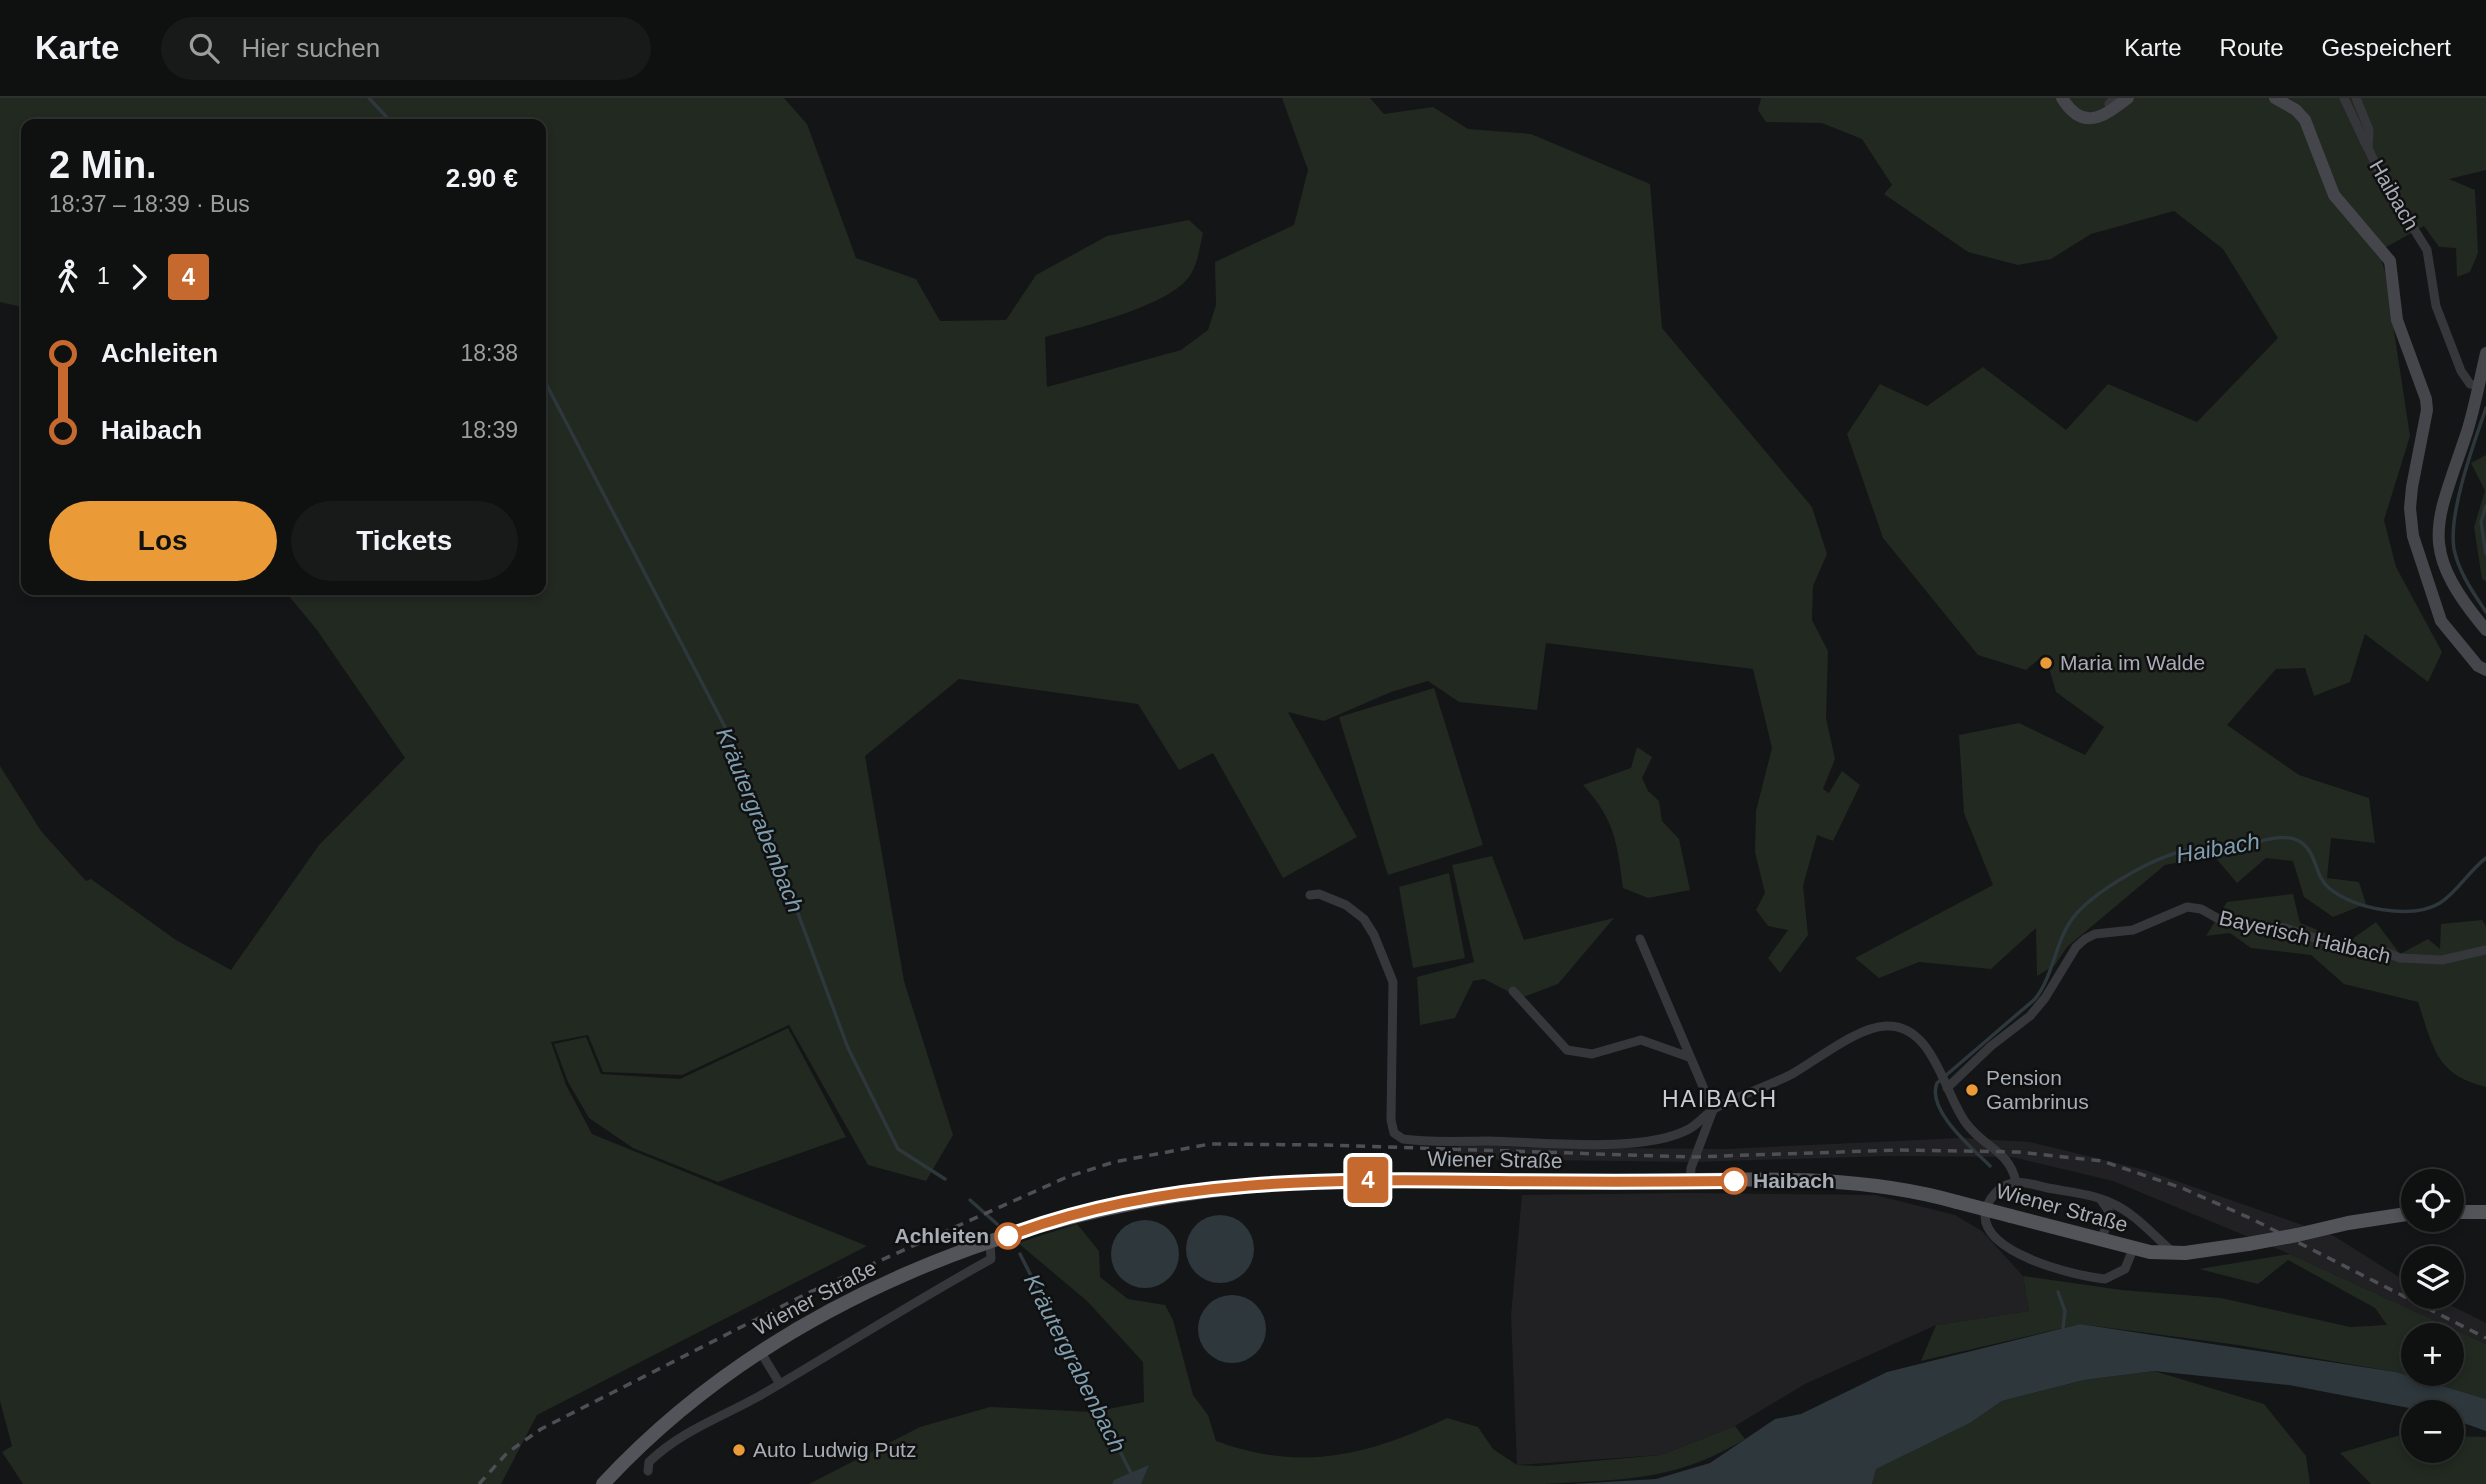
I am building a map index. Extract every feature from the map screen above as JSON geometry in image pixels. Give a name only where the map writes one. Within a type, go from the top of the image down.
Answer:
[{"type":"main road","points":[[2062,98],[2073,113],[2088,119],[2128,98]]},
{"type":"main road","points":[[2275,98],[2296,110],[2305,120],[2334,195],[2390,261],[2397,320],[2426,399],[2427,410],[2410,508],[2413,536],[2435,607],[2445,629],[2486,670]]},
{"type":"main road","points":[[2486,353],[2467,432],[2443,496],[2438,542],[2456,591],[2486,630]]},
{"type":"main road","name":"Wiener Straße","points":[[603,1484],[673,1415],[760,1352],[882,1285],[990,1242],[1113,1207],[1269,1185],[1396,1180],[1849,1182],[1919,1191],[2133,1249],[2175,1254],[2248,1244],[2401,1215]]},
{"type":"main road","points":[[2464,1212],[2486,1212]]},
{"type":"street","points":[[2344,98],[2368,148]]},
{"type":"street","name":"Haibach","points":[[2356,98],[2369,130],[2368,148],[2388,191],[2427,250],[2436,306],[2461,371],[2470,384],[2478,386]]},
{"type":"street","points":[[1310,895],[1319,894],[1346,905],[1364,919],[1374,935],[1392,982],[1391,1120],[1394,1133],[1403,1139],[1639,1142],[1689,1129],[1713,1110],[1790,1075],[1864,1031],[1886,1026],[1912,1034],[1931,1053],[1968,1126],[2006,1157],[2016,1182]]},
{"type":"street","name":"Bayerisch Haibach","points":[[1946,1085],[2030,1016],[2045,998],[2076,947],[2085,939],[2095,934],[2133,930],[2187,907],[2201,909],[2226,923],[2286,928],[2347,949],[2385,952],[2400,958],[2442,960],[2486,950]]},
{"type":"street","points":[[1640,939],[1713,1110],[1691,1168],[1690,1182]]},
{"type":"street","points":[[1513,991],[1567,1050],[1592,1054],[1641,1040],[1689,1057]]},
{"type":"street","points":[[2133,1249],[2125,1269],[2105,1279],[2038,1263],[2012,1250],[1990,1230],[1985,1214],[1989,1200],[1997,1192],[2016,1182],[2100,1199],[2133,1216],[2175,1254]]},
{"type":"street","points":[[2100,1199],[2112,1216],[2100,1240]]},
{"type":"street","points":[[648,1471],[649,1462],[686,1433],[718,1419],[780,1384],[865,1330],[991,1259],[990,1242]]},
{"type":"street","points":[[760,1352],[780,1384]]},
{"type":"street","points":[[673,1415],[686,1433]]},
{"type":"shaded area","points":[[0,98],[784,98],[807,124],[856,258],[916,279],[940,321],[1006,320],[1036,275],[1107,236],[1189,220],[1203,233],[1191,274],[1165,296],[1124,314],[1045,337],[1047,387],[1181,350],[1208,330],[1216,305],[1215,262],[1294,225],[1308,170],[1282,98],[1370,98],[1384,114],[1433,107],[1468,129],[1531,134],[1650,184],[1662,328],[1812,507],[1827,554],[1813,586],[1812,620],[1828,651],[1826,718],[1835,759],[1823,789],[1829,793],[1842,771],[1860,785],[1833,841],[1817,835],[1803,886],[1808,935],[1780,973],[1768,958],[1788,930],[1768,926],[1756,910],[1765,893],[1755,852],[1756,811],[1772,748],[1753,669],[1546,643],[1537,710],[1459,702],[1428,681],[1391,692],[1324,721],[1288,712],[1357,837],[1283,878],[1213,753],[1179,770],[1138,704],[959,679],[865,756],[904,981],[953,1135],[926,1181],[868,1165],[789,1025],[682,1075],[603,1072],[588,1035],[551,1042],[566,1085],[592,1134],[867,1246],[537,1415],[501,1484],[23,1484],[2,1452],[12,1446],[0,1401],[0,766],[41,831],[86,881],[91,879],[176,940],[231,970],[319,845],[405,758],[317,630],[288,595],[546,595],[546,119],[21,119],[21,307],[0,302]]},
{"type":"shaded area","points":[[1761,98],[2486,98],[2486,170],[2449,179],[2475,190],[2478,253],[2470,272],[2457,277],[2456,248],[2439,247],[2424,226],[2379,251],[2385,272],[2410,436],[2384,520],[2396,567],[2442,652],[2428,682],[2365,634],[2350,682],[2314,696],[2305,668],[2276,669],[2227,725],[2299,775],[2369,798],[2375,843],[2331,838],[2327,878],[2359,882],[2366,904],[2333,917],[2304,897],[2293,861],[2266,858],[2237,883],[2214,856],[2165,865],[2067,947],[2055,965],[2037,976],[2036,928],[1991,969],[1919,962],[1879,978],[1855,958],[1993,885],[1964,813],[1959,735],[2019,723],[2085,755],[2104,727],[2056,692],[2045,654],[2026,670],[1978,655],[1883,538],[1847,434],[1880,384],[1927,406],[1983,367],[2066,430],[2108,384],[2197,422],[2278,338],[2223,249],[2174,211],[2091,234],[2051,259],[2018,265],[1968,252],[1884,194],[1892,185],[1862,139],[1822,123],[1766,122],[1758,110]]},
{"type":"shaded area","points":[[2486,455],[2486,581],[2482,579],[2474,527],[2485,491],[2471,463]]},
{"type":"shaded area","points":[[1434,688],[1483,845],[1388,875],[1339,717]]},
{"type":"shaded area","points":[[1637,747],[1652,757],[1642,778],[1648,791],[1659,801],[1662,821],[1679,839],[1690,890],[1648,898],[1623,888],[1613,832],[1602,809],[1583,785],[1631,768]]},
{"type":"shaded area","points":[[1492,856],[1524,940],[1614,918],[1558,984],[1521,998],[1484,979],[1473,981],[1455,1018],[1420,1025],[1417,977],[1474,962],[1452,865]]},
{"type":"shaded area","points":[[1449,873],[1465,958],[1413,968],[1399,887]]},
{"type":"shaded area","points":[[2293,894],[2300,923],[2348,942],[2376,922],[2400,954],[2428,939],[2440,949],[2441,924],[2482,920],[2486,926],[2486,1087],[2456,1075],[2438,1056],[2418,1002],[2344,984],[2311,955],[2251,948],[2230,933],[2206,936],[2227,902]]},
{"type":"shaded area","points":[[788,1028],[846,1137],[718,1182],[633,1148],[589,1118],[568,1082],[554,1044],[586,1037],[601,1074],[680,1079]]},
{"type":"shaded area","points":[[1962,1138],[2030,1142],[2145,1170],[2334,1236],[2401,1278],[2401,1305],[2290,1254],[2113,1181],[2012,1157],[1890,1156],[1693,1162],[1457,1159],[1459,1141],[1508,1147],[1726,1149]]},
{"type":"shaded area","points":[[1522,1195],[1875,1195],[1955,1215],[1982,1231],[2023,1276],[2029,1311],[1936,1325],[1805,1384],[1735,1426],[1661,1455],[1517,1465],[1511,1315]]},
{"type":"shaded area","points":[[1220,1215],[1233,1218],[1244,1225],[1251,1236],[1254,1249],[1251,1262],[1244,1273],[1233,1280],[1220,1283],[1207,1280],[1196,1273],[1189,1262],[1186,1249],[1189,1236],[1196,1225],[1207,1218]]},
{"type":"shaded area","points":[[1145,1220],[1158,1223],[1169,1230],[1176,1241],[1179,1254],[1176,1267],[1169,1278],[1158,1285],[1145,1288],[1132,1285],[1121,1278],[1114,1267],[1111,1254],[1114,1241],[1121,1230],[1132,1223]]},
{"type":"shaded area","points":[[1077,1224],[1099,1251],[1100,1277],[1128,1299],[1165,1305],[1173,1320],[1193,1395],[1208,1415],[1216,1441],[1277,1456],[1333,1455],[1389,1442],[1447,1418],[1478,1427],[1493,1449],[1517,1465],[1538,1466],[1661,1455],[1735,1426],[1745,1439],[1719,1453],[1671,1471],[1624,1479],[1545,1484],[809,1484],[920,1427],[990,1407],[1093,1412],[1144,1402],[1143,1362],[1087,1301],[1018,1243]]},
{"type":"shaded area","points":[[2290,1254],[2401,1305],[2401,1309],[2410,1309],[2440,1323],[2401,1323],[2401,1374],[2238,1345],[2080,1324],[1921,1361],[1936,1325],[2029,1311],[2023,1276],[2122,1290],[2221,1298],[2350,1327],[2387,1325],[2375,1308],[2288,1260],[2258,1284],[2199,1269]]},
{"type":"shaded area","points":[[1232,1295],[1245,1298],[1256,1305],[1263,1316],[1266,1329],[1263,1342],[1256,1353],[1245,1360],[1232,1363],[1219,1360],[1208,1353],[1201,1342],[1198,1329],[1201,1316],[1208,1305],[1219,1298]]},
{"type":"shaded area","points":[[2410,1309],[2458,1309],[2486,1323],[2486,1344],[2464,1334],[2464,1323],[2440,1323]]},
{"type":"shaded area","points":[[2080,1324],[2396,1372],[2401,1374],[2401,1386],[2443,1386],[2486,1399],[2486,1431],[2464,1423],[2464,1400],[2401,1400],[2401,1406],[2289,1385],[2154,1371],[2084,1380],[2002,1401],[1970,1423],[1876,1469],[1872,1484],[1572,1484],[1656,1479],[1710,1463],[1775,1419],[1801,1414],[1887,1372]]},
{"type":"shaded area","points":[[2464,1334],[2486,1344],[2486,1399],[2443,1386],[2464,1386]]},
{"type":"shaded area","points":[[2154,1371],[2264,1404],[2306,1456],[2310,1484],[1872,1484],[1875,1469],[1970,1423],[2002,1401],[2084,1380]]},
{"type":"shaded area","points":[[2401,1435],[2401,1463],[2464,1463],[2464,1436],[2486,1437],[2486,1484],[2371,1484],[2340,1453]]},
{"type":"shaded area","points":[[1149,1465],[1141,1484],[1112,1484],[1114,1480]]},
{"type":"waterway","name":"Kräutergrabenbach","points":[[369,98],[388,119]]},
{"type":"waterway","name":"Kräutergrabenbach","points":[[546,384],[738,752],[848,1048],[898,1149],[945,1179]]},
{"type":"waterway","points":[[2486,408],[2463,478],[2453,534],[2459,566],[2486,612]]},
{"type":"waterway","name":"Haibach","points":[[2486,506],[2481,522],[2486,554]]},
{"type":"waterway","name":"Haibach","points":[[1990,1166],[1962,1139],[1944,1116],[1935,1094],[1937,1083],[2035,999],[2042,989],[2070,923],[2087,903],[2113,884],[2159,859],[2187,850],[2288,838],[2307,848],[2324,883],[2340,895],[2353,902],[2383,910],[2414,911],[2440,903],[2486,858]]},
{"type":"waterway","name":"Kräutergrabenbach","points":[[970,1200],[997,1224]]},
{"type":"waterway","name":"Kräutergrabenbach","points":[[1020,1254],[1131,1473]]},
{"type":"waterway","name":"Haibach","points":[[2058,1292],[2065,1311],[2063,1328]]},
{"type":"railway","points":[[479,1484],[507,1453],[541,1429],[810,1292],[1067,1177],[1114,1162],[1210,1144],[1326,1145],[1691,1157],[1900,1150],[2018,1152],[2102,1161],[2182,1188],[2252,1219],[2486,1338]]},
{"type":"bus line","name":"4","points":[[1008,1236],[1095,1211],[1152,1199],[1269,1185],[1396,1180],[1734,1181]]},
{"type":"place","name":"Maria im Walde","points":[[2046,663]]},
{"type":"place","name":"Pension Gambrinus","points":[[1972,1090]]},
{"type":"place","name":"Haibach","points":[[1734,1181]]},
{"type":"place","name":"Achleiten","points":[[1008,1236]]},
{"type":"place","name":"Auto Ludwig Putz","points":[[739,1450]]},
{"type":"district","name":"HAIBACH","points":[[1720,1099]]}]
